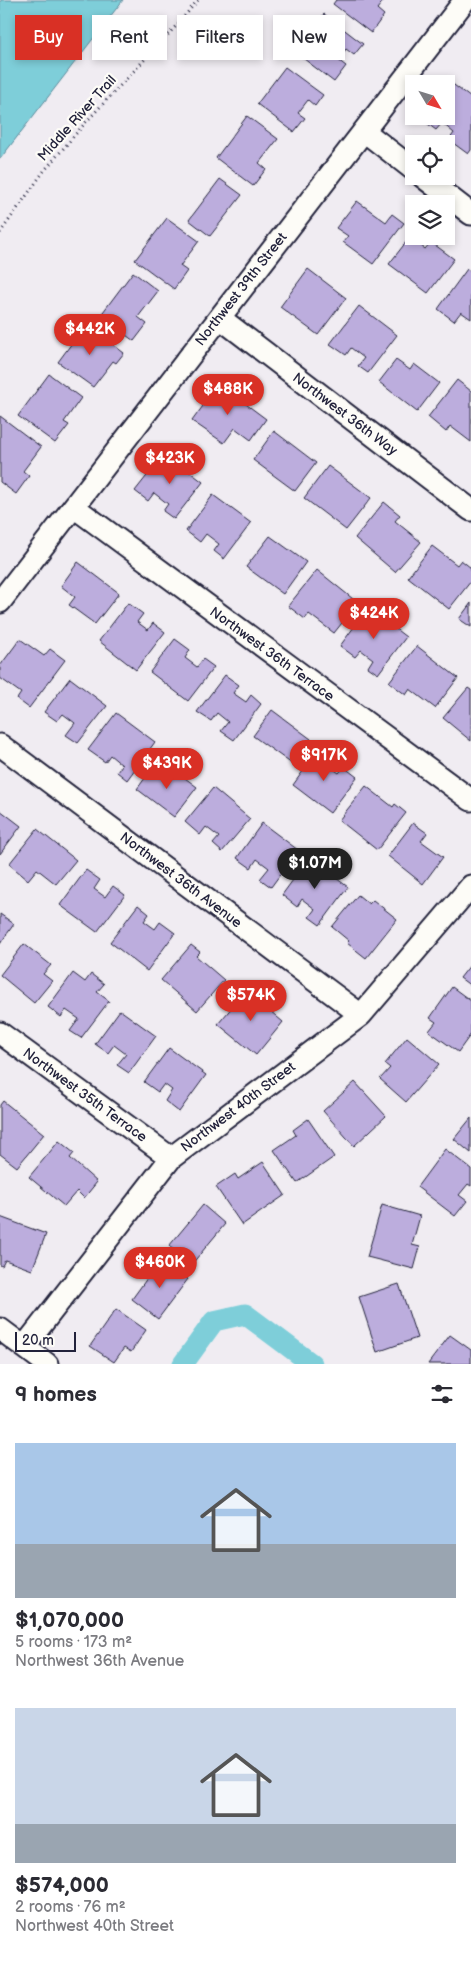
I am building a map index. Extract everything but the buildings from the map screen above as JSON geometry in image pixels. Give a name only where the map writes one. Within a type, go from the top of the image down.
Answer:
[{"type":"street","name":"Northwest 39th Street","points":[[0,602],[464,0]]},
{"type":"street","points":[[364,131],[405,163]]},
{"type":"street","points":[[434,185],[471,214]]},
{"type":"street","name":"Northwest 36th Way","points":[[220,318],[471,510]]},
{"type":"street","name":"Northwest 36th Terrace","points":[[74,507],[471,800]]},
{"type":"street","name":"Northwest 36th Avenue","points":[[0,745],[361,1015]]},
{"type":"street","name":"Northwest 40th Street","points":[[24,1347],[171,1158],[361,1015],[471,886]]},
{"type":"street","name":"Northwest 35th Terrace","points":[[0,1033],[171,1158]]},
{"type":"street","points":[[0,1329],[47,1364]]},
{"type":"path","name":"Middle River Trail","points":[[0,233],[44,171],[86,122],[198,0]]},
{"type":"water","points":[[1,0],[123,0],[111,15],[92,15],[92,40],[82,53],[82,15],[15,15],[15,60],[77,60],[0,159]]},
{"type":"waterway","points":[[183,1364],[214,1321],[245,1314],[312,1364]]}]
